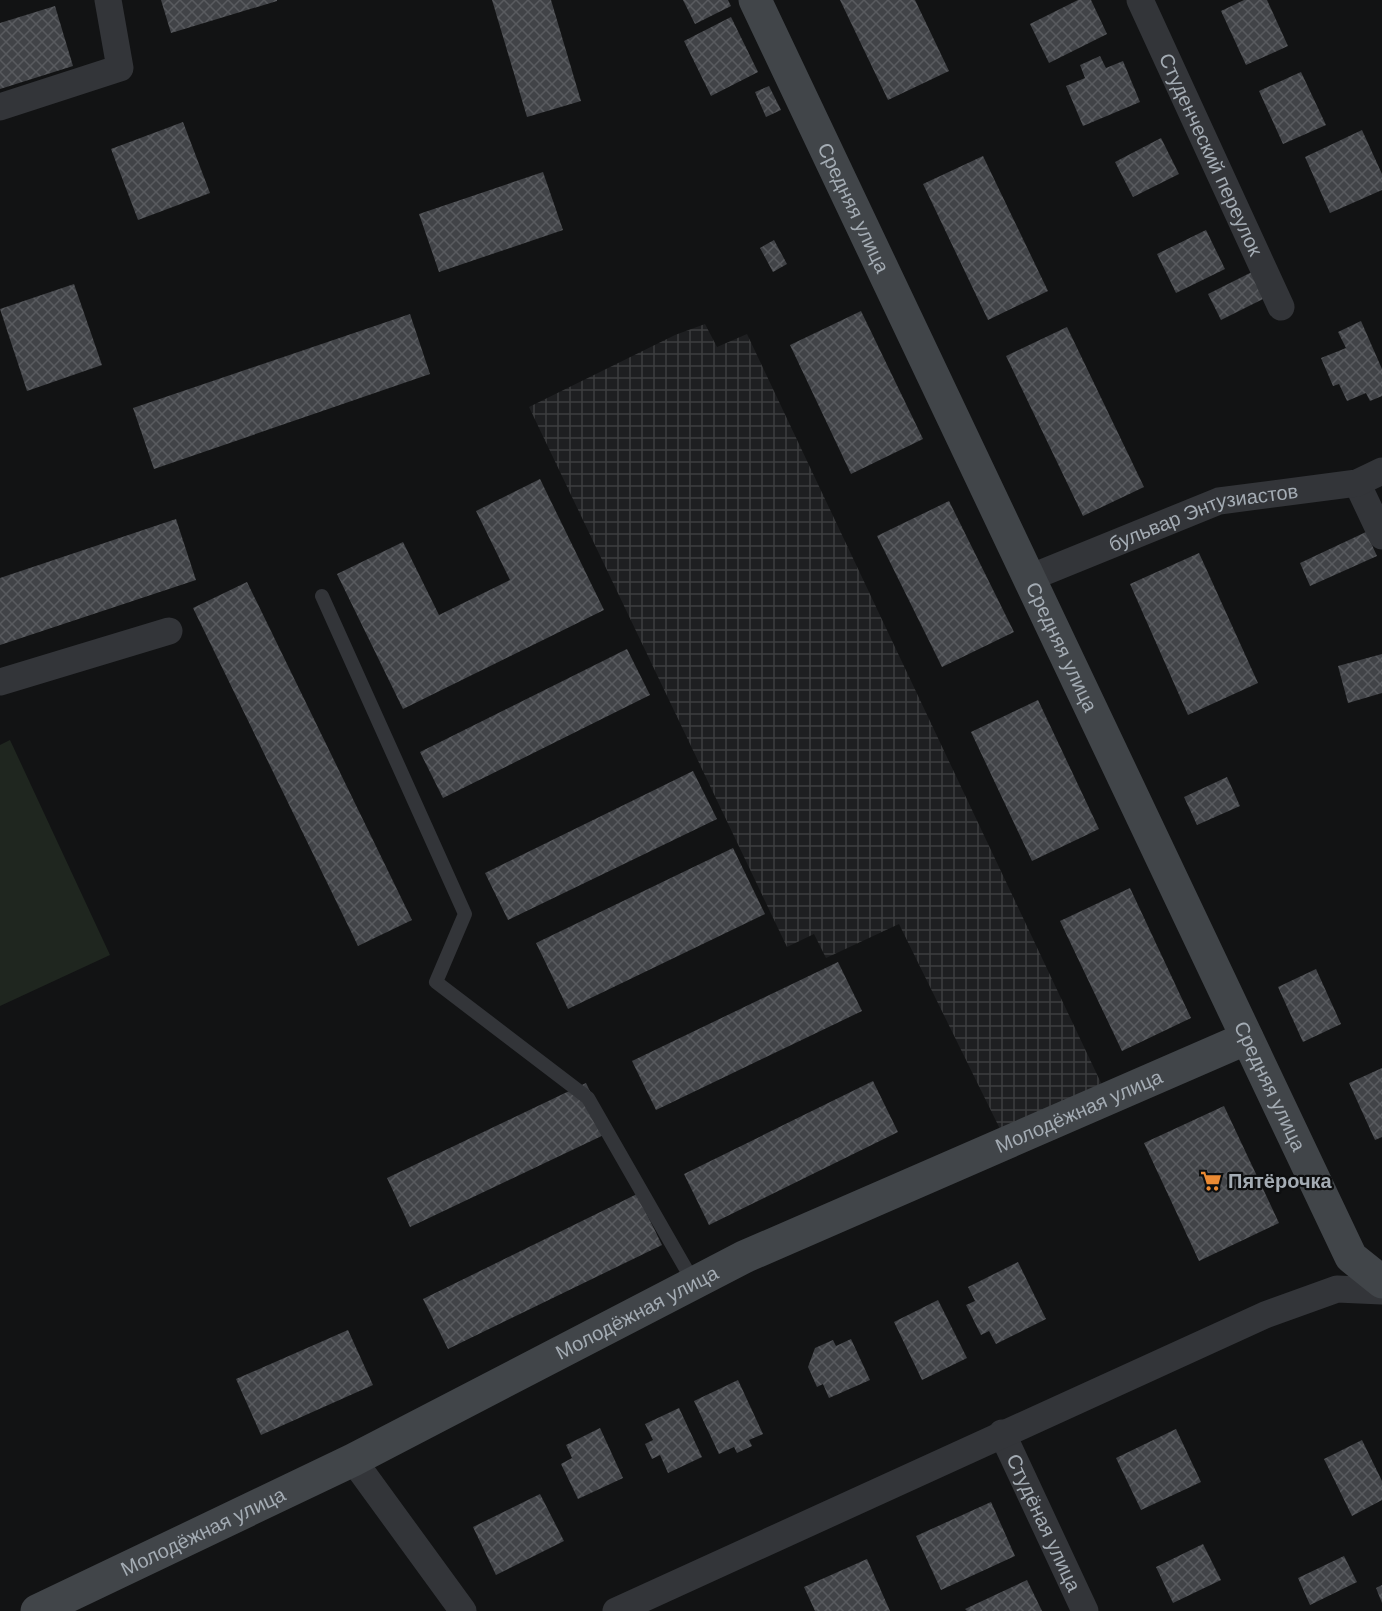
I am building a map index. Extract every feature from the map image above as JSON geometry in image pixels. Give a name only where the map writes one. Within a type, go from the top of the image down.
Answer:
[{"type":"street","points":[[0,107],[120,68],[108,0]]},
{"type":"street","name":"Средняя улица","points":[[755,0],[1027,579],[1351,1257],[1382,1282]]},
{"type":"street","name":"Студенческий переулок","points":[[1140,0],[1281,307]]},
{"type":"street","name":"бульвар Энтузиастов","points":[[1027,579],[1219,501],[1357,483],[1382,471]]},
{"type":"street","points":[[1357,483],[1382,536]]},
{"type":"street","points":[[0,682],[169,631]]},
{"type":"street","name":"Молодёжная улица","points":[[37,1611],[353,1460],[744,1257],[1247,1038]]},
{"type":"street","points":[[620,1610],[1002,1433],[1265,1315],[1337,1289],[1382,1291]]},
{"type":"street","name":"Студёная улица","points":[[1002,1433],[1085,1611]]},
{"type":"street","points":[[353,1460],[463,1611]]},
{"type":"lane","points":[[322,596],[465,914],[436,982],[588,1098],[694,1283]]},
{"type":"shaded area","points":[[705,324],[717,347],[747,334],[1102,1085],[1001,1131],[899,924],[826,958],[814,934],[787,947],[529,407],[675,335]]},
{"type":"shaded area","points":[[10,740],[110,955],[0,1006],[0,745]]},
{"type":"building","points":[[161,0],[277,0],[277,1],[171,33]]},
{"type":"building","points":[[492,0],[551,0],[581,101],[527,117]]},
{"type":"building","points":[[683,0],[728,0],[731,6],[695,24]]},
{"type":"building","points":[[840,0],[915,0],[949,71],[888,100]]},
{"type":"building","points":[[1078,0],[1091,0],[1107,34],[1049,63],[1030,24]]},
{"type":"building","points":[[1244,0],[1267,0],[1288,46],[1246,65],[1221,11]]},
{"type":"building","points":[[55,6],[73,66],[0,89],[0,23]]},
{"type":"building","points":[[731,17],[758,72],[711,96],[684,41]]},
{"type":"building","points":[[1100,56],[1106,68],[1123,61],[1140,102],[1083,126],[1066,86],[1085,78],[1080,65]]},
{"type":"building","points":[[1301,72],[1326,125],[1283,144],[1259,91]]},
{"type":"building","points":[[769,86],[781,110],[766,117],[755,92]]},
{"type":"building","points":[[183,122],[210,193],[138,220],[111,149]]},
{"type":"building","points":[[1362,130],[1382,174],[1382,190],[1330,213],[1305,157]]},
{"type":"building","points":[[1161,138],[1179,174],[1133,197],[1115,162]]},
{"type":"building","points":[[983,156],[1048,291],[988,320],[923,184]]},
{"type":"building","points":[[543,172],[563,230],[439,272],[419,214]]},
{"type":"building","points":[[1206,230],[1225,269],[1176,293],[1157,254]]},
{"type":"building","points":[[774,240],[787,264],[773,272],[760,248]]},
{"type":"building","points":[[1252,272],[1265,298],[1221,320],[1208,294]]},
{"type":"building","points":[[74,284],[102,365],[27,391],[0,309]]},
{"type":"building","points":[[861,311],[923,439],[851,474],[790,345]]},
{"type":"building","points":[[410,314],[430,374],[154,469],[133,408]]},
{"type":"building","points":[[1361,321],[1382,369],[1382,396],[1370,401],[1366,393],[1347,401],[1339,384],[1333,386],[1321,358],[1346,348],[1338,332]]},
{"type":"building","points":[[1067,327],[1144,487],[1083,516],[1006,356]]},
{"type":"building","points":[[540,479],[604,610],[403,709],[337,574],[403,542],[439,615],[510,580],[476,511]]},
{"type":"building","points":[[949,501],[1014,632],[942,667],[877,536]]},
{"type":"building","points":[[176,519],[196,580],[0,645],[0,578]]},
{"type":"building","points":[[1366,532],[1377,556],[1310,586],[1300,563]]},
{"type":"building","points":[[1199,553],[1258,683],[1188,715],[1130,584]]},
{"type":"building","points":[[247,582],[412,920],[358,946],[193,608]]},
{"type":"building","points":[[627,649],[650,695],[443,798],[420,752]]},
{"type":"building","points":[[1382,654],[1382,693],[1348,703],[1338,666]]},
{"type":"building","points":[[1038,700],[1099,829],[1032,861],[971,732]]},
{"type":"building","points":[[693,771],[717,819],[508,920],[485,873]]},
{"type":"building","points":[[1227,777],[1240,806],[1197,825],[1184,797]]},
{"type":"building","points":[[733,848],[765,914],[568,1009],[536,943]]},
{"type":"building","points":[[1130,888],[1191,1018],[1122,1051],[1060,921]]},
{"type":"building","points":[[838,962],[862,1011],[656,1110],[632,1061]]},
{"type":"building","points":[[1316,969],[1341,1024],[1303,1042],[1278,987]]},
{"type":"building","points":[[1382,1068],[1382,1137],[1375,1140],[1349,1083]]},
{"type":"building","points":[[873,1081],[898,1132],[709,1225],[684,1174]]},
{"type":"building","points":[[586,1083],[610,1132],[410,1227],[387,1178]]},
{"type":"building","points":[[1224,1106],[1279,1223],[1199,1261],[1144,1143]]},
{"type":"building","points":[[637,1194],[662,1245],[448,1349],[423,1299]]},
{"type":"building","points":[[1018,1262],[1046,1319],[996,1344],[989,1331],[981,1335],[966,1305],[975,1301],[968,1287]]},
{"type":"building","points":[[938,1300],[967,1358],[922,1380],[894,1322]]},
{"type":"building","points":[[348,1330],[373,1385],[261,1435],[236,1379]]},
{"type":"building","points":[[851,1339],[870,1380],[829,1398],[823,1384],[817,1387],[808,1367],[815,1348],[833,1340],[836,1346]]},
{"type":"building","points":[[738,1380],[763,1434],[749,1440],[752,1446],[737,1453],[734,1447],[719,1454],[694,1401]]},
{"type":"building","points":[[679,1408],[702,1457],[668,1473],[660,1455],[652,1459],[645,1444],[653,1440],[645,1424]]},
{"type":"building","points":[[600,1428],[623,1478],[578,1499],[561,1464],[572,1458],[566,1445]]},
{"type":"building","points":[[1176,1429],[1201,1482],[1141,1510],[1116,1458]]},
{"type":"building","points":[[1362,1440],[1382,1481],[1382,1500],[1352,1516],[1324,1459]]},
{"type":"building","points":[[540,1494],[564,1541],[496,1575],[473,1527]]},
{"type":"building","points":[[991,1502],[1015,1556],[941,1590],[916,1536]]},
{"type":"building","points":[[1203,1544],[1221,1580],[1173,1603],[1156,1567]]},
{"type":"building","points":[[1344,1556],[1357,1582],[1310,1605],[1298,1578]]},
{"type":"building","points":[[867,1559],[890,1611],[815,1611],[804,1587]]},
{"type":"building","points":[[1027,1580],[1042,1611],[967,1611],[965,1609]]},
{"type":"building","points":[[1382,1585],[1382,1603],[1376,1588]]},
{"type":"place","name":"Пятёрочка","points":[[1211,1181]]}]
